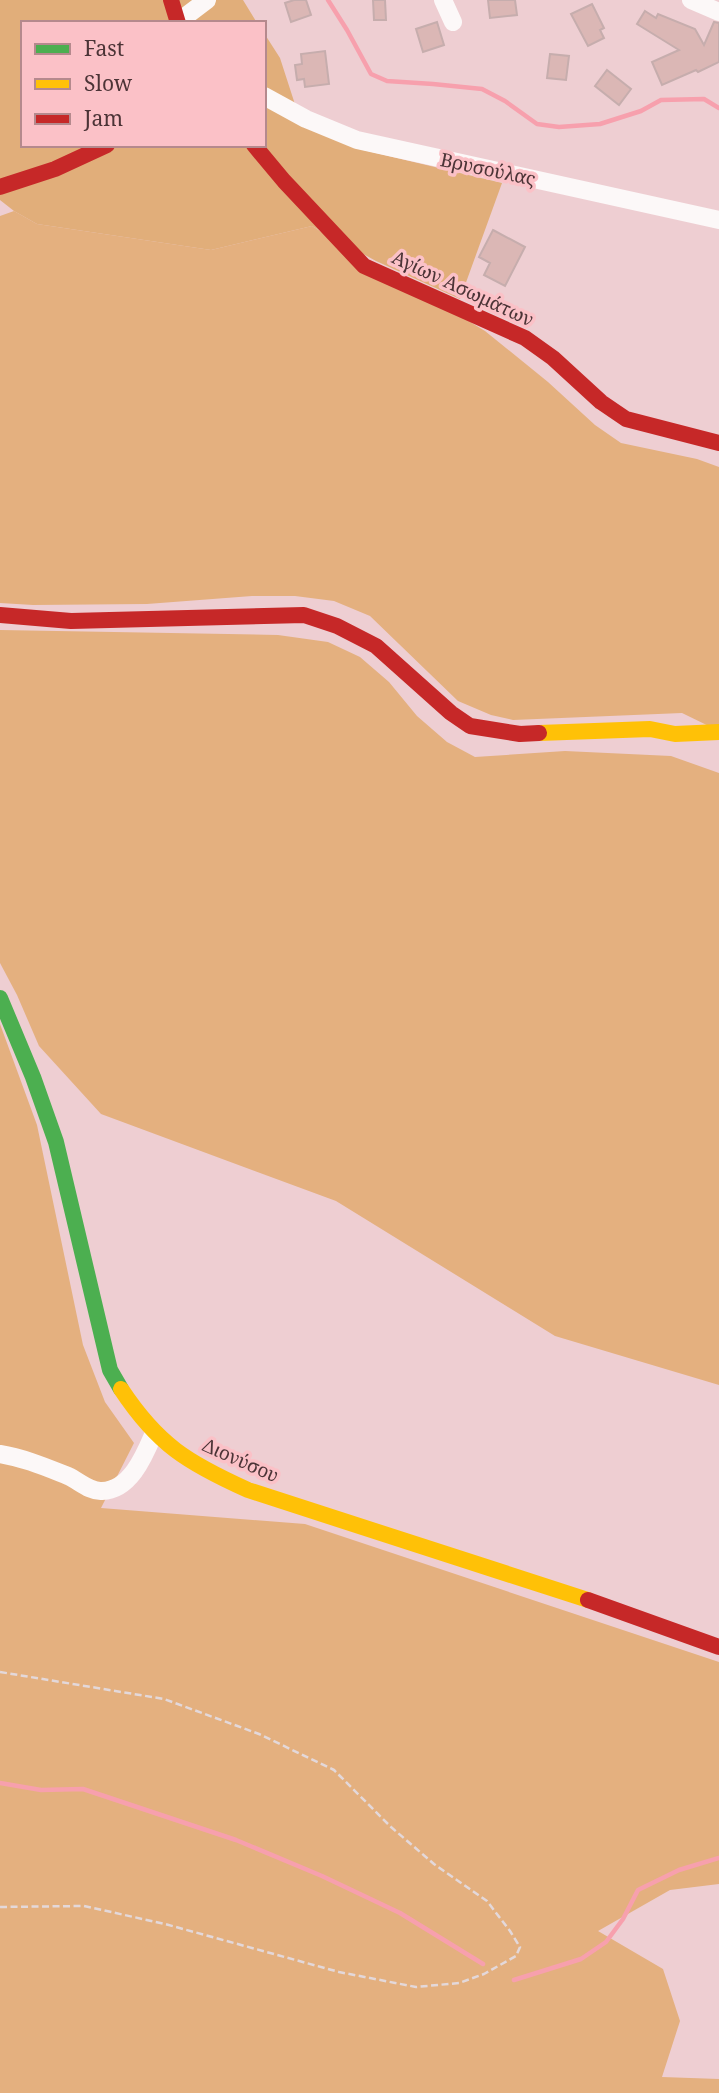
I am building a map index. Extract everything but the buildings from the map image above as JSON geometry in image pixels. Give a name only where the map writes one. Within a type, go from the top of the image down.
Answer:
[{"type":"street","points":[[171,0],[177,21]]},
{"type":"street","points":[[181,21],[207,0]]},
{"type":"street","points":[[443,0],[453,22]]},
{"type":"street","points":[[691,0],[719,12]]},
{"type":"street","name":"Βρυσούλας","points":[[266,97],[306,119],[357,140],[719,220]]},
{"type":"street","points":[[0,187],[34,177],[103,147]]},
{"type":"street","name":"Αγίων Ασωμάτων","points":[[256,147],[364,266],[525,338],[553,358],[601,402],[626,419],[719,443]]},
{"type":"street","points":[[0,615],[71,621],[304,615],[337,626],[376,646],[451,713],[470,726],[520,734],[650,729],[676,734],[719,732]]},
{"type":"street","name":"Διονύσου","points":[[0,998],[29,1066],[56,1142],[110,1370],[123,1393],[154,1433],[206,1472],[248,1490],[578,1597],[719,1647]]},
{"type":"street","points":[[0,1454],[21,1458],[102,1492],[117,1488],[132,1474],[144,1457],[154,1433]]},
{"type":"path","points":[[0,1672],[164,1699],[259,1734],[334,1770],[391,1827],[434,1864],[487,1901],[520,1947],[516,1956],[484,1974],[459,1983],[416,1987],[340,1972],[165,1924],[84,1906],[0,1907]]},
{"type":"shaded area","points":[[0,0],[243,0],[256,21],[21,21],[21,147],[266,147],[266,36],[280,58],[302,126],[359,149],[502,183],[460,299],[376,261],[312,226],[211,250],[37,224],[0,200]]},
{"type":"shaded area","points":[[14,211],[37,224],[211,250],[312,226],[485,331],[548,382],[595,425],[621,443],[697,459],[719,467],[719,731],[682,713],[513,720],[491,715],[458,701],[370,616],[334,601],[295,596],[252,596],[147,604],[0,603],[0,216]]},
{"type":"shaded area","points":[[0,630],[278,635],[328,642],[360,657],[389,682],[417,716],[447,742],[475,757],[565,751],[671,756],[719,773],[719,1385],[555,1336],[336,1201],[101,1114],[39,1046],[0,963]]},
{"type":"shaded area","points":[[0,1024],[37,1125],[83,1345],[105,1402],[134,1443],[101,1508],[305,1524],[719,1662],[719,1884],[670,1890],[598,1931],[663,1969],[680,2021],[662,2077],[719,2079],[719,2093],[0,2093]]},
{"type":"waterway","points":[[328,0],[371,74],[387,81],[482,89],[505,101],[537,124],[559,127],[600,124],[641,111],[661,100],[704,99],[719,108]]},
{"type":"waterway","points":[[0,1783],[41,1790],[83,1789],[236,1840],[400,1913],[483,1964]]},
{"type":"waterway","points":[[514,1980],[581,1959],[606,1942],[623,1919],[638,1890],[679,1870],[719,1858]]},
{"type":"traffic: fast","points":[[0,998],[33,1077],[56,1142],[110,1370],[121,1389]]},
{"type":"traffic: slow","points":[[539,733],[650,729],[675,734],[719,732]]},
{"type":"traffic: slow","points":[[121,1389],[148,1425],[176,1450],[208,1471],[248,1490],[588,1600]]},
{"type":"traffic: jam","points":[[171,0],[177,21]]},
{"type":"traffic: jam","points":[[0,187],[55,169],[103,147]]},
{"type":"traffic: jam","points":[[256,147],[364,266],[525,338],[553,358],[601,402],[626,419],[719,443]]},
{"type":"traffic: jam","points":[[0,615],[71,621],[304,615],[337,626],[376,646],[451,713],[470,726],[520,734],[539,733]]},
{"type":"traffic: jam","points":[[588,1600],[719,1647]]}]
